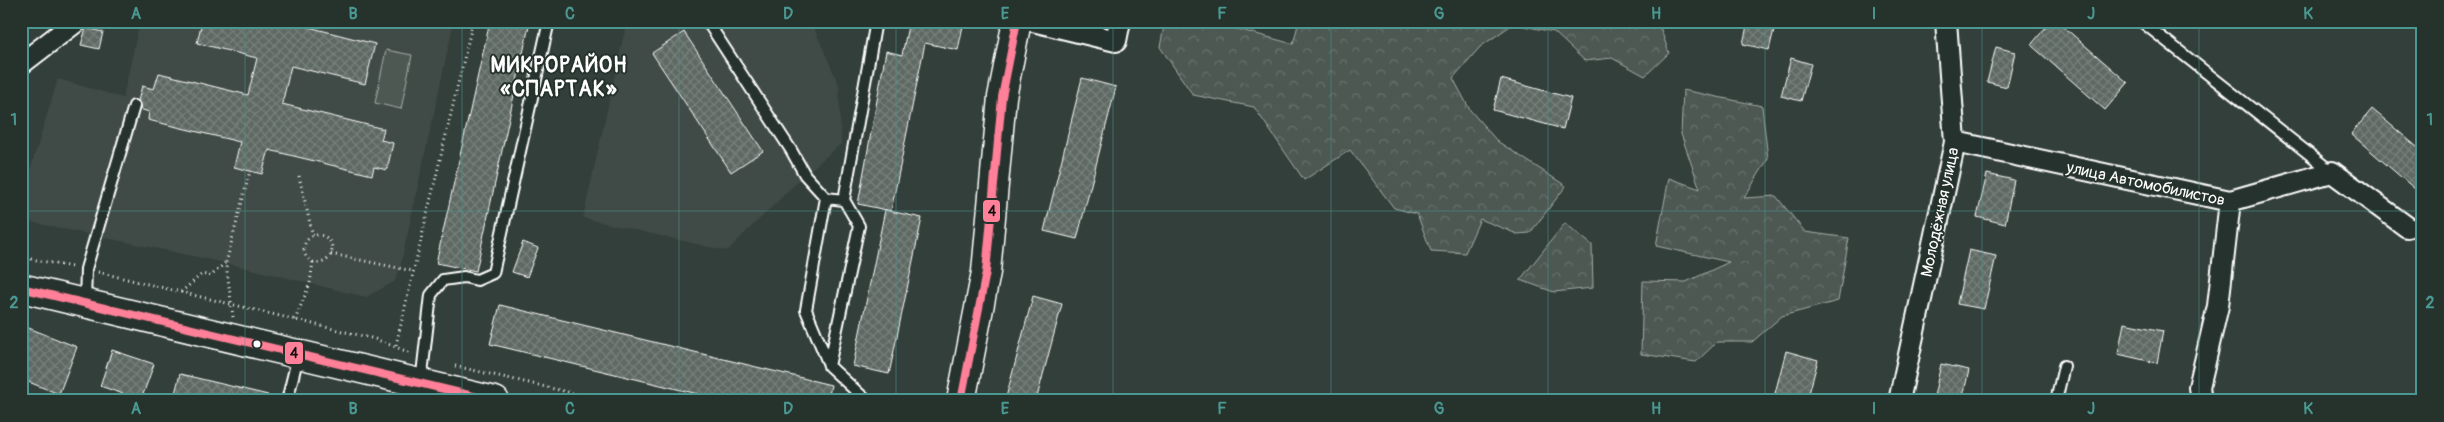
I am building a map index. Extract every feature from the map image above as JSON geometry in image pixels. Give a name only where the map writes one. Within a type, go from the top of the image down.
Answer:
[{"type":"main road","points":[[961,401],[986,272],[1002,98],[1034,22]]},
{"type":"main road","points":[[21,288],[495,401]]},
{"type":"street","points":[[21,64],[76,21]]},
{"type":"street","points":[[1034,22],[1116,41],[1120,21]]},
{"type":"street","name":"Молодёжная улица","points":[[1899,401],[1955,142],[1946,21]]},
{"type":"street","name":"улица Автомобилистов","points":[[1955,142],[2230,202],[2332,172]]},
{"type":"street","points":[[2332,172],[2407,227]]},
{"type":"street","points":[[2201,401],[2198,387],[2218,306],[2230,202]]},
{"type":"lane","points":[[421,382],[431,295],[443,280],[464,277],[477,280],[493,273],[549,21]]},
{"type":"lane","points":[[707,21],[791,150],[804,175],[826,198],[844,200]]},
{"type":"lane","points":[[829,366],[859,226],[844,200],[876,21]]},
{"type":"lane","points":[[2141,21],[2332,172]]},
{"type":"lane","points":[[85,303],[86,269],[134,106]]},
{"type":"lane","points":[[826,198],[806,310],[829,366],[867,401]]},
{"type":"lane","points":[[287,401],[299,355]]},
{"type":"lane","points":[[2056,401],[2064,366]]},
{"type":"path","points":[[396,345],[473,21]]},
{"type":"path","points":[[235,325],[226,263],[250,171]]},
{"type":"path","points":[[299,176],[313,236]]},
{"type":"path","points":[[318,235],[328,239],[331,243],[331,254],[324,261],[313,262],[306,255],[304,249],[305,244],[313,236],[318,235]]},
{"type":"path","points":[[331,254],[413,271]]},
{"type":"path","points":[[21,257],[86,269],[396,345],[421,382],[607,401]]},
{"type":"path","points":[[295,320],[310,282],[313,262]]},
{"type":"path","points":[[181,293],[202,274],[211,276],[226,263]]},
{"type":"shaded area","points":[[140,21],[454,21],[400,268],[394,282],[366,297],[226,263],[21,220],[21,200],[58,79],[123,98]]},
{"type":"shaded area","points":[[627,21],[806,21],[813,26],[839,85],[841,144],[804,175],[727,251],[583,218]]},
{"type":"green space","points":[[1165,21],[1208,21],[1293,44],[1299,21],[1658,21],[1669,53],[1645,76],[1612,58],[1585,61],[1554,32],[1513,24],[1480,47],[1453,78],[1470,110],[1497,141],[1566,186],[1530,233],[1517,234],[1480,219],[1465,253],[1431,251],[1417,214],[1394,208],[1350,150],[1304,180],[1254,107],[1193,95],[1160,47]]},
{"type":"green space","points":[[386,50],[412,55],[401,109],[375,103]]},
{"type":"green space","points":[[1683,90],[1762,106],[1768,159],[1744,198],[1776,196],[1805,232],[1849,238],[1838,301],[1782,316],[1752,342],[1717,342],[1696,362],[1641,354],[1643,281],[1686,282],[1729,262],[1656,246],[1669,178],[1700,189],[1681,134]]},
{"type":"green space","points":[[1565,223],[1592,245],[1593,288],[1554,292],[1520,280]]},
{"type":"building","points":[[202,21],[285,21],[375,44],[365,84],[291,66],[282,104],[384,129],[381,140],[393,143],[387,170],[374,167],[372,175],[269,150],[262,174],[234,167],[240,142],[148,120],[149,112],[140,109],[138,101],[142,86],[154,89],[159,73],[248,95],[257,58],[197,43]]},
{"type":"building","points":[[490,21],[530,21],[476,271],[436,263]]},
{"type":"building","points":[[909,21],[964,21],[958,50],[925,43],[891,211],[858,204],[886,51],[902,55]]},
{"type":"building","points":[[1748,21],[1776,21],[1769,50],[1743,44]]},
{"type":"building","points":[[2051,21],[2057,21],[2128,83],[2105,110],[2031,45]]},
{"type":"building","points":[[86,28],[103,32],[99,49],[81,45]]},
{"type":"building","points":[[684,32],[763,151],[731,172],[652,53]]},
{"type":"building","points":[[1996,47],[2015,52],[2007,87],[1987,82]]},
{"type":"building","points":[[1791,58],[1811,64],[1801,101],[1781,96]]},
{"type":"building","points":[[1082,78],[1116,87],[1077,239],[1044,231]]},
{"type":"building","points":[[1501,79],[1571,98],[1563,129],[1493,110]]},
{"type":"building","points":[[2372,109],[2423,152],[2423,196],[2351,134]]},
{"type":"building","points":[[1987,174],[2014,180],[2005,224],[1977,217]]},
{"type":"building","points":[[885,210],[922,218],[889,374],[853,366]]},
{"type":"building","points":[[523,242],[538,248],[527,277],[512,272]]},
{"type":"building","points":[[1969,250],[1996,256],[1984,309],[1957,304]]},
{"type":"building","points":[[1033,296],[1062,304],[1036,401],[1005,401]]},
{"type":"building","points":[[500,305],[831,385],[828,401],[727,401],[490,344]]},
{"type":"building","points":[[2124,323],[2163,331],[2157,363],[2118,354]]},
{"type":"building","points":[[21,325],[77,347],[59,394],[21,379]]},
{"type":"building","points":[[112,350],[154,364],[141,400],[100,386]]},
{"type":"building","points":[[1786,351],[1818,360],[1807,401],[1773,401]]},
{"type":"building","points":[[1941,364],[1969,370],[1962,401],[1933,401]]},
{"type":"building","points":[[180,374],[268,395],[267,401],[173,401]]},
{"type":"transit line","name":"4","points":[[961,401],[986,272],[1002,97],[1017,21]]},
{"type":"transit line","name":"4","points":[[21,288],[494,401]]},
{"type":"district","name":"МИКРОРАЙОН «СПАРТАК»","points":[[559,77]]}]
